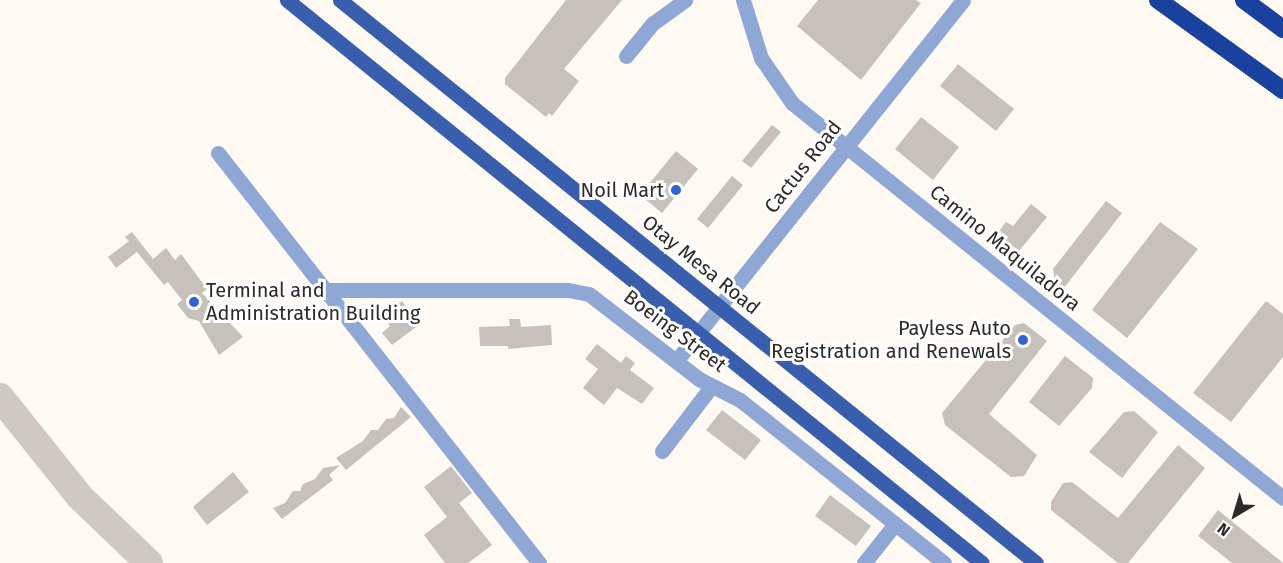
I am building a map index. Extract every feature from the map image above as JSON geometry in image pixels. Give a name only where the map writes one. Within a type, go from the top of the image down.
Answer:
[{"type":"highway","points":[[1158,0],[1283,90]]},
{"type":"highway","points":[[1244,0],[1283,29]]},
{"type":"main road","points":[[287,0],[982,563]]},
{"type":"main road","name":"Otay Mesa Road","points":[[340,0],[1036,563]]},
{"type":"street","points":[[626,56],[651,24],[685,0]]},
{"type":"street","name":"Camino Maquiladora","points":[[743,0],[761,58],[772,78],[792,103],[1283,498]]},
{"type":"street","name":"Cactus Road","points":[[676,361],[963,0]]},
{"type":"street","points":[[218,153],[539,563]]},
{"type":"street","name":"Boeing Street","points":[[325,290],[579,291],[611,308],[711,387],[740,400],[944,563]]},
{"type":"street","points":[[662,451],[711,387]]},
{"type":"street","points":[[864,563],[895,524]]},
{"type":"building","points":[[566,0],[622,0],[564,69],[579,81],[552,116],[549,113],[546,117],[505,84],[505,78]]},
{"type":"building","points":[[818,0],[916,0],[921,3],[861,80],[797,26]]},
{"type":"building","points":[[958,64],[1014,109],[996,131],[940,86]]},
{"type":"building","points":[[921,117],[959,147],[933,180],[895,149]]},
{"type":"building","points":[[772,125],[781,132],[751,168],[742,161]]},
{"type":"building","points":[[676,151],[698,169],[662,213],[640,195]]},
{"type":"building","points":[[732,176],[743,185],[708,228],[697,219]]},
{"type":"building","points":[[1106,201],[1122,213],[1064,288],[1055,282],[1053,269]]},
{"type":"building","points":[[1031,204],[1047,217],[1019,251],[997,234],[1006,222],[1013,226]]},
{"type":"building","points":[[1160,222],[1198,249],[1127,338],[1092,310]]},
{"type":"building","name":"Terminal and Administration Building","points":[[132,232],[153,259],[166,248],[175,260],[181,254],[207,289],[202,293],[243,337],[219,355],[199,321],[188,318],[177,304],[182,300],[168,282],[164,285],[137,252],[116,268],[108,257],[129,241],[125,237]]},
{"type":"building","points":[[402,301],[420,324],[392,345],[382,333],[390,326],[383,316]]},
{"type":"building","points":[[1266,301],[1283,314],[1283,357],[1231,422],[1193,393]]},
{"type":"building","points":[[509,319],[520,319],[521,327],[551,325],[552,345],[508,349],[508,346],[480,346],[479,327],[510,326]]},
{"type":"building","points":[[1024,323],[1047,341],[989,414],[1037,455],[1024,476],[1011,477],[945,425],[942,413],[1015,325]]},
{"type":"building","points":[[597,344],[621,363],[626,356],[635,363],[630,370],[654,388],[642,404],[617,388],[604,405],[583,388],[598,369],[585,359]]},
{"type":"building","points":[[1065,356],[1093,378],[1092,388],[1059,426],[1029,402]]},
{"type":"building","points":[[401,407],[411,417],[346,470],[336,458],[363,441],[371,430],[378,430],[386,419],[394,418]]},
{"type":"building","points":[[722,410],[761,440],[745,460],[706,430]]},
{"type":"building","points":[[1134,411],[1158,432],[1122,478],[1089,452],[1124,412]]},
{"type":"building","points":[[1178,445],[1205,468],[1128,563],[1118,563],[1051,510],[1051,502],[1063,483],[1072,482],[1118,518]]},
{"type":"building","points":[[340,465],[329,475],[333,480],[282,519],[273,508],[285,503],[293,491],[300,491],[303,484],[315,479],[323,468]]},
{"type":"building","points":[[451,466],[472,493],[459,503],[492,545],[468,563],[445,563],[424,535],[447,517],[424,487]]},
{"type":"building","points":[[233,472],[249,492],[207,525],[193,507]]},
{"type":"building","points":[[830,495],[871,526],[856,546],[815,516]]},
{"type":"building","points":[[1218,510],[1283,563],[1232,563],[1198,536]]},
{"type":"taxiway","points":[[0,397],[81,498],[149,563]]},
{"type":"place","name":"Noil Mart","points":[[676,190]]},
{"type":"place","name":"Terminal and Administration Building","points":[[194,302]]},
{"type":"place","name":"Payless Auto Registration and Renewals","points":[[1023,340]]}]
